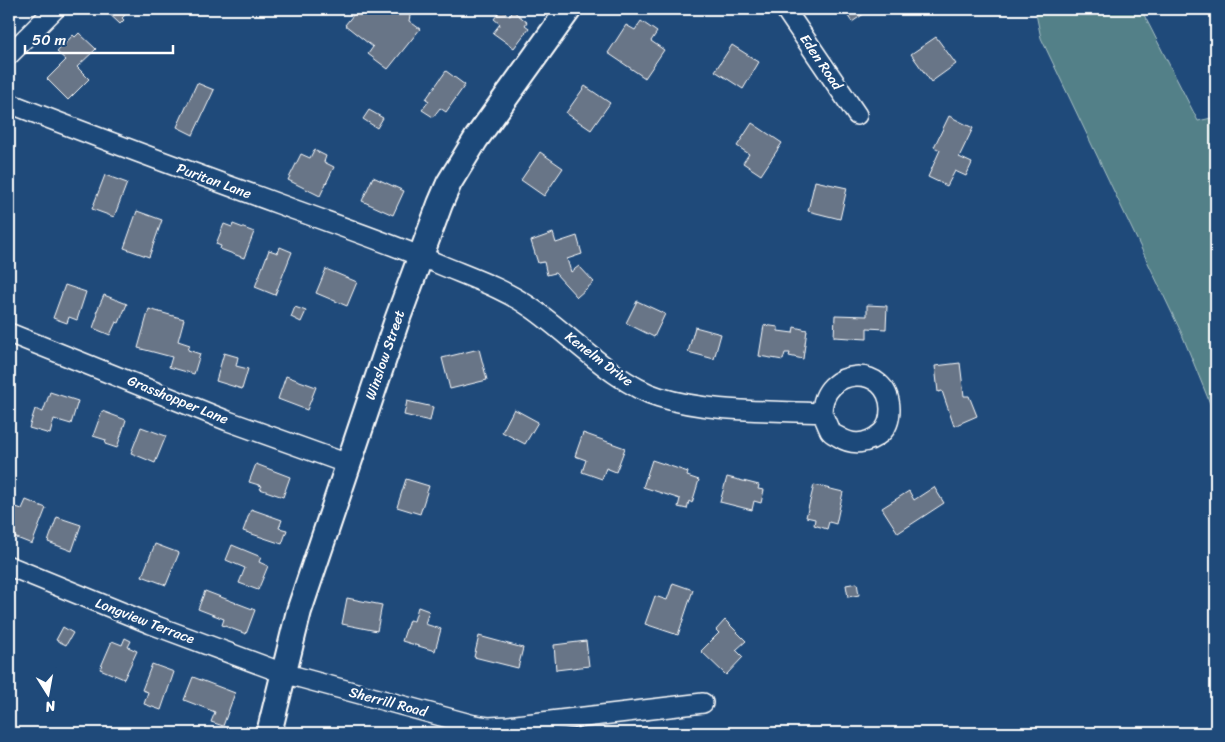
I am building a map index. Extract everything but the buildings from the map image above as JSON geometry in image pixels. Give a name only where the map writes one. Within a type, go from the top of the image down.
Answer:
[{"type":"street","points":[[9,55],[55,9]]},
{"type":"street","name":"Winslow Street","points":[[269,733],[299,611],[399,315],[449,183],[476,139],[569,9]]},
{"type":"street","name":"Eden Road","points":[[785,9],[857,115]]},
{"type":"street","name":"Puritan Lane","points":[[9,103],[114,144],[421,256]]},
{"type":"street","name":"Kenelm Drive","points":[[421,256],[514,297],[621,378],[658,397],[691,404],[822,413]]},
{"type":"street","name":"Grasshopper Lane","points":[[9,333],[228,421],[348,464]]},
{"type":"street","name":"Longview Terrace","points":[[9,566],[151,624],[283,673]]},
{"type":"street","name":"Sherrill Road","points":[[283,673],[465,723],[488,727],[703,703]]},
{"type":"green space","points":[[1035,9],[1141,9],[1198,121],[1216,117],[1216,418],[1181,332],[1041,38]]}]
